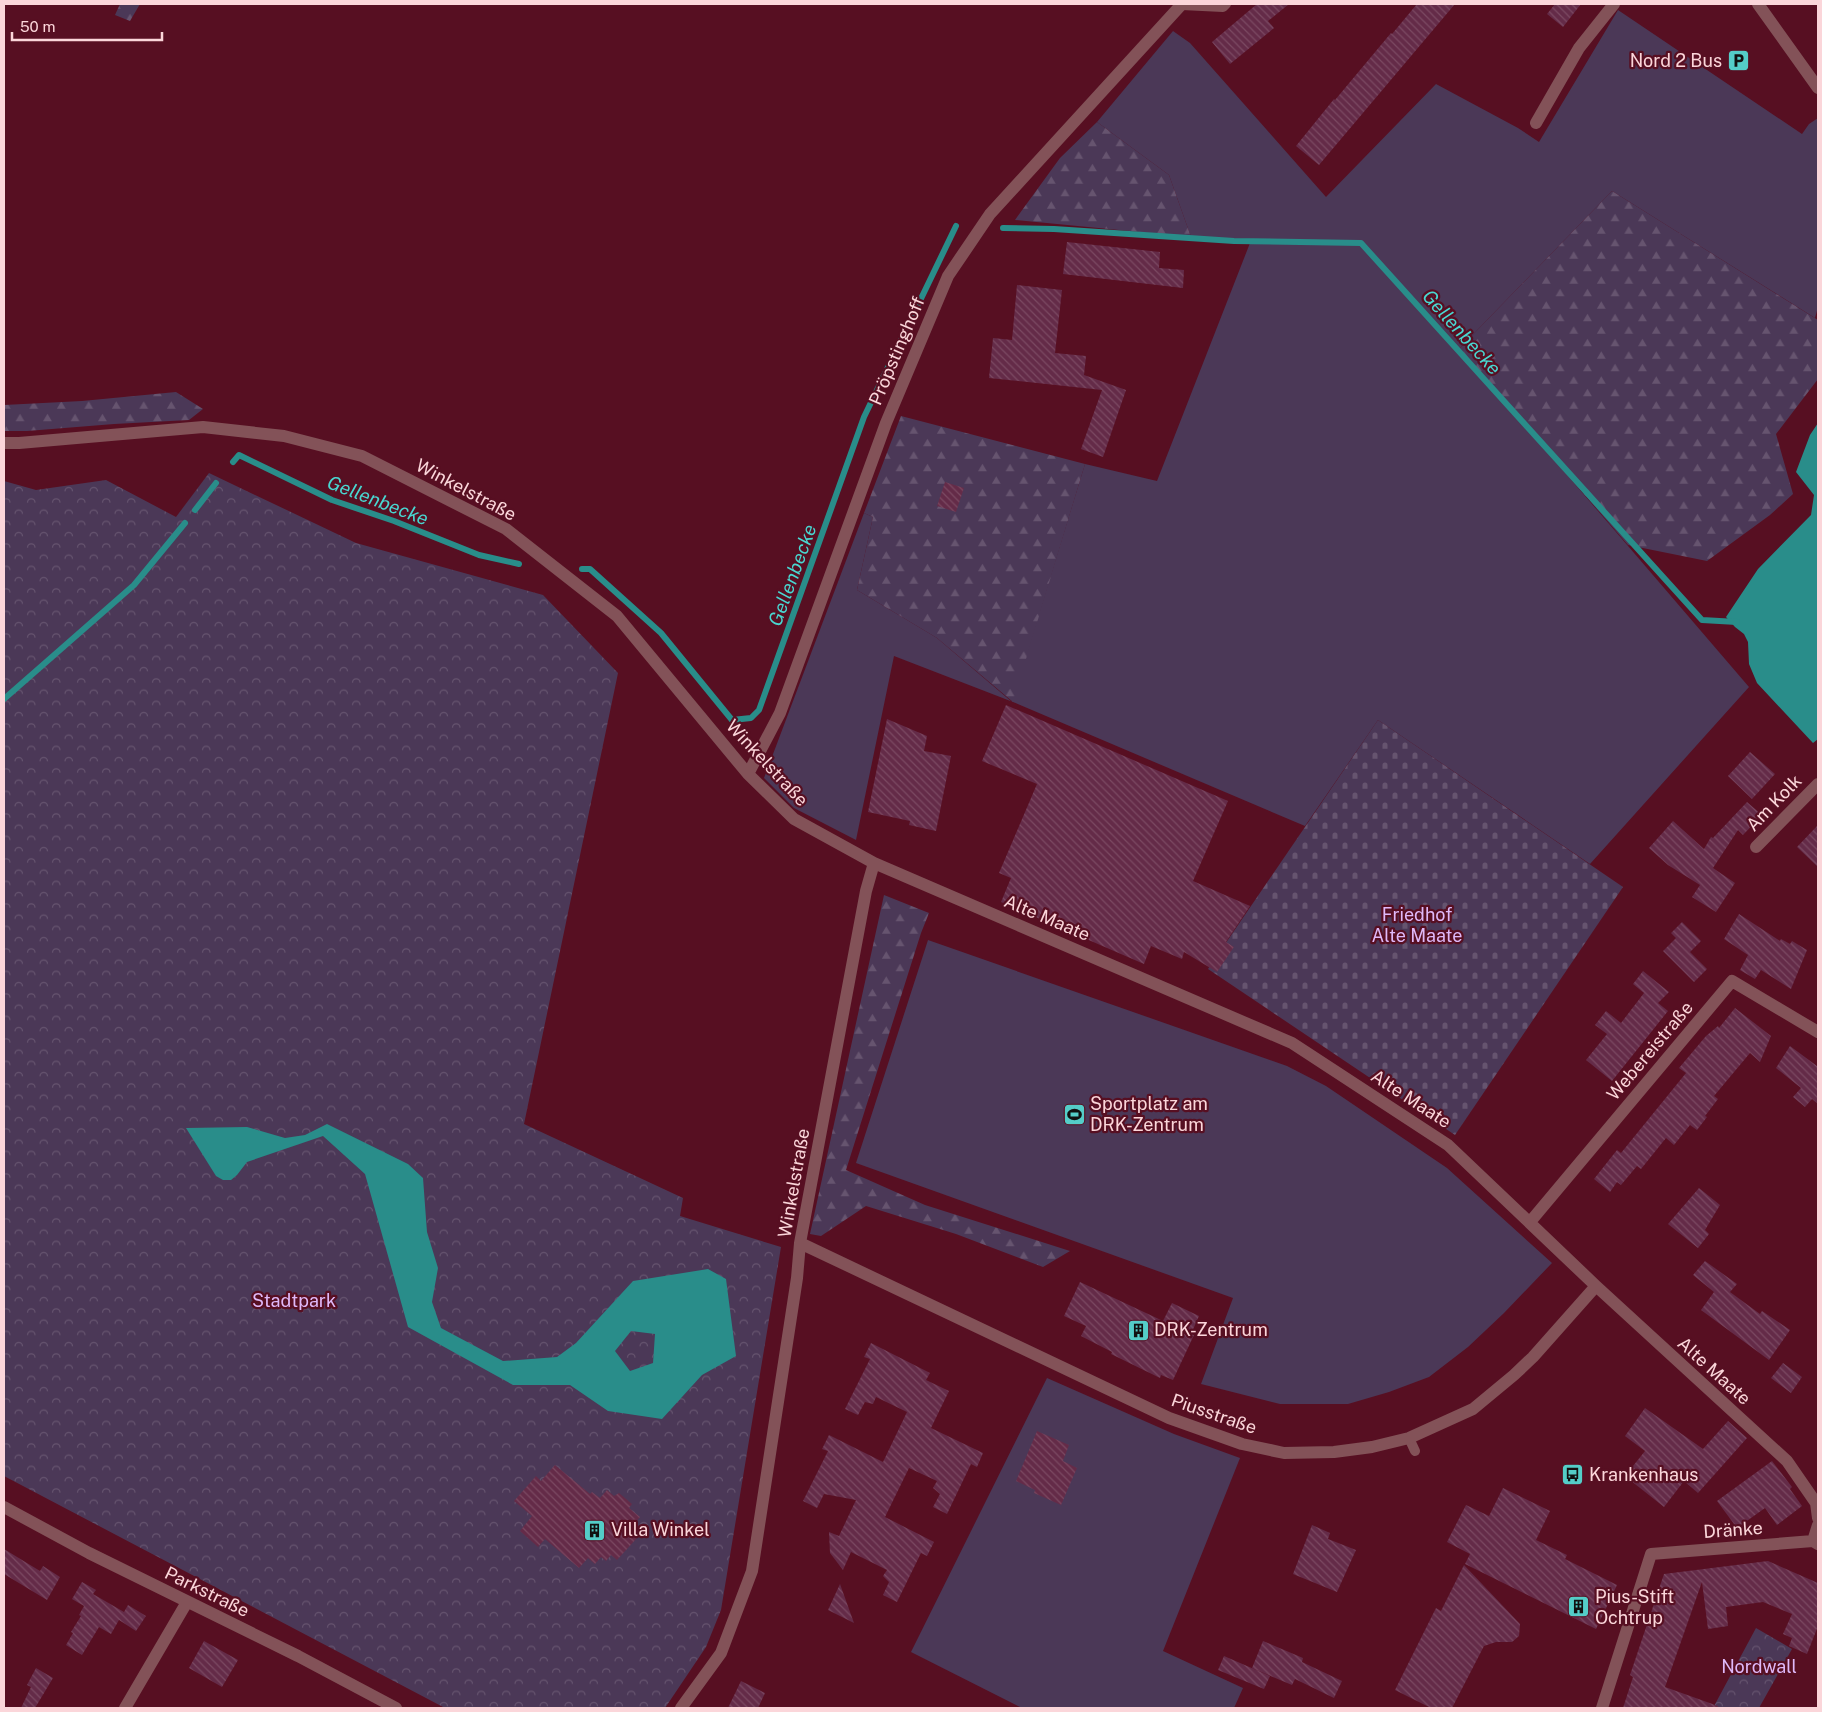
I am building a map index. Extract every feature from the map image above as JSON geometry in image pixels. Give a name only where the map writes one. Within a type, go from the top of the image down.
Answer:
[{"type":"street","name":"Pröpstinghoff","points":[[748,774],[780,713],[886,423],[948,276],[990,214],[1182,4]]},
{"type":"street","points":[[1536,123],[1579,48],[1614,4]]},
{"type":"street","points":[[1758,4],[1818,88]]},
{"type":"street","name":"Winkelstraße","points":[[4,442],[19,443],[203,427],[284,436],[362,456],[506,529],[617,616],[748,774],[794,819],[874,863],[866,891],[800,1243],[797,1278],[752,1571],[721,1653],[681,1708]]},
{"type":"street","name":"Am Kolk","points":[[1756,848],[1818,784]]},
{"type":"street","name":"Alte Maate","points":[[874,863],[1292,1042],[1448,1145],[1596,1286],[1788,1461],[1816,1503],[1818,1518]]},
{"type":"street","name":"Webereistraße","points":[[1530,1222],[1732,981],[1818,1032]]},
{"type":"street","name":"Piusstraße","points":[[800,1243],[1169,1418],[1242,1444],[1284,1453],[1334,1452],[1372,1447],[1409,1438],[1472,1409],[1533,1357],[1596,1286]]},
{"type":"street","name":"Parkstraße","points":[[4,1507],[89,1553],[298,1656],[396,1708]]},
{"type":"street","points":[[1816,1542],[1818,1524]]},
{"type":"street","name":"Dränke","points":[[1602,1708],[1650,1554],[1816,1542]]},
{"type":"street","points":[[125,1708],[187,1602]]},
{"type":"lane","points":[[1182,4],[1222,7],[1226,4]]},
{"type":"lane","points":[[1409,1438],[1415,1451]]},
{"type":"green space","points":[[120,4],[140,4],[130,21],[115,15]]},
{"type":"green space","points":[[1618,10],[1802,134],[1809,124],[1818,118],[1818,307],[1815,318],[1612,191],[1459,349],[1749,687],[1590,864],[1378,720],[1305,826],[1012,702],[1085,464],[1157,481],[1250,243],[1191,237],[1169,175],[1097,122],[1173,31],[1190,43],[1326,197],[1436,84],[1518,128],[1539,142]]},
{"type":"green space","points":[[1097,122],[1169,175],[1191,237],[1015,220],[1060,158]]},
{"type":"green space","points":[[1612,191],[1818,320],[1818,379],[1776,434],[1793,494],[1770,515],[1707,561],[1628,545],[1459,349]]},
{"type":"green space","points":[[176,392],[203,409],[189,420],[4,431],[4,405],[82,401]]},
{"type":"green space","points":[[901,416],[1085,464],[1013,702],[937,638],[857,590],[873,517],[864,513]]},
{"type":"green space","name":"Stadtpark","points":[[209,473],[356,543],[543,595],[618,673],[524,1124],[683,1198],[680,1216],[781,1247],[721,1610],[706,1647],[665,1708],[445,1708],[4,1476],[4,481],[36,490],[106,480],[176,517]]},
{"type":"green space","points":[[864,513],[873,517],[857,590],[937,638],[1011,701],[894,656],[856,840],[794,808],[764,778]]},
{"type":"green space","name":"Friedhof Alte Maate","points":[[1378,720],[1623,887],[1455,1135],[1208,969]]},
{"type":"green space","points":[[884,895],[929,913],[846,1170],[925,1205],[1070,1251],[1043,1267],[956,1234],[866,1206],[821,1236],[810,1234]]},
{"type":"green space","points":[[928,940],[1287,1066],[1326,1086],[1447,1168],[1552,1263],[1468,1347],[1429,1377],[1389,1392],[1348,1404],[1280,1404],[1201,1384],[1233,1298],[856,1163]]},
{"type":"green space","points":[[1047,1378],[1174,1434],[1240,1458],[1163,1651],[1243,1688],[1234,1708],[1022,1708],[911,1652]]},
{"type":"green space","name":"Nordwall","points":[[1756,1628],[1792,1649],[1759,1708],[1713,1708]]},
{"type":"water","points":[[1818,423],[1818,739],[1813,743],[1757,683],[1749,664],[1748,642],[1744,634],[1726,617],[1758,569],[1811,515],[1814,495],[1796,472],[1810,435]]},
{"type":"water","points":[[327,1124],[408,1164],[423,1178],[427,1232],[438,1268],[432,1302],[441,1328],[503,1361],[557,1357],[576,1343],[633,1281],[708,1269],[726,1279],[736,1356],[702,1375],[662,1419],[608,1411],[570,1385],[513,1385],[408,1327],[365,1174],[323,1136],[247,1162],[231,1180],[223,1180],[216,1176],[186,1128],[247,1127],[285,1138],[305,1135]],"holes":[[[631,1331],[655,1334],[653,1363],[630,1371],[615,1351]]]},
{"type":"building","points":[[1257,4],[1289,4],[1268,21],[1274,28],[1230,64],[1212,42]]},
{"type":"building","points":[[1417,4],[1455,4],[1319,165],[1296,146],[1334,99]]},
{"type":"building","points":[[1555,4],[1581,4],[1563,27],[1547,14]]},
{"type":"building","points":[[1067,242],[1160,252],[1159,268],[1184,270],[1183,288],[1063,274]]},
{"type":"building","points":[[1017,285],[1062,290],[1055,353],[1086,356],[1084,375],[1126,390],[1103,457],[1081,449],[1102,390],[989,378],[993,338],[1012,340]]},
{"type":"building","points":[[945,482],[964,488],[956,512],[937,506]]},
{"type":"building","points":[[1006,705],[1228,801],[1193,881],[1250,906],[1226,942],[1234,947],[1217,972],[1184,952],[1182,959],[1151,946],[1144,964],[1001,902],[1011,878],[999,873],[1037,784],[982,761]]},
{"type":"building","points":[[887,719],[927,736],[924,751],[951,756],[936,831],[909,825],[910,821],[868,812]]},
{"type":"building","points":[[1750,752],[1775,774],[1752,799],[1728,776]]},
{"type":"building","points":[[1747,802],[1762,815],[1743,835],[1738,830],[1713,868],[1735,883],[1716,912],[1692,897],[1700,885],[1668,865],[1649,848],[1673,821],[1704,849],[1711,837],[1713,838]]},
{"type":"building","points":[[1818,825],[1818,867],[1797,847]]},
{"type":"building","points":[[1739,914],[1780,941],[1781,939],[1790,944],[1792,941],[1807,950],[1791,989],[1761,970],[1755,979],[1740,970],[1748,955],[1724,939]]},
{"type":"building","points":[[1682,922],[1701,941],[1690,952],[1707,969],[1694,982],[1663,951],[1676,938],[1671,933]]},
{"type":"building","points":[[1643,971],[1669,992],[1658,1003],[1668,1011],[1612,1081],[1586,1060],[1607,1034],[1595,1025],[1606,1011],[1621,1023],[1644,993],[1633,984]]},
{"type":"building","points":[[1735,1008],[1771,1036],[1760,1062],[1750,1053],[1714,1096],[1718,1099],[1697,1130],[1690,1125],[1674,1145],[1666,1138],[1641,1169],[1637,1166],[1621,1185],[1617,1182],[1610,1192],[1594,1179],[1617,1150],[1621,1153],[1686,1073],[1679,1068],[1706,1036],[1718,1026],[1719,1028]]},
{"type":"building","points":[[1790,1046],[1818,1065],[1818,1104],[1812,1099],[1805,1107],[1793,1097],[1801,1088],[1776,1068]]},
{"type":"building","points":[[1699,1188],[1720,1205],[1705,1230],[1709,1234],[1698,1248],[1668,1224]]},
{"type":"building","points":[[1705,1261],[1737,1284],[1730,1292],[1760,1314],[1762,1311],[1790,1330],[1769,1360],[1701,1310],[1714,1292],[1693,1275]]},
{"type":"building","name":"DRK-Zentrum","points":[[1080,1282],[1163,1321],[1172,1303],[1199,1316],[1191,1334],[1194,1335],[1173,1380],[1161,1375],[1160,1378],[1111,1354],[1112,1352],[1081,1336],[1086,1326],[1064,1316]]},
{"type":"building","points":[[871,1343],[930,1373],[926,1380],[949,1391],[931,1428],[983,1453],[977,1467],[971,1464],[947,1514],[933,1507],[940,1494],[933,1488],[937,1481],[909,1468],[885,1517],[934,1542],[927,1556],[921,1553],[897,1602],[883,1595],[889,1582],[883,1576],[887,1570],[851,1552],[843,1570],[830,1553],[829,1532],[839,1536],[856,1500],[824,1494],[817,1508],[803,1501],[828,1451],[822,1449],[829,1435],[883,1462],[907,1412],[876,1397],[873,1404],[865,1402],[858,1415],[845,1409],[870,1359],[864,1357]]},
{"type":"building","points":[[1783,1363],[1802,1377],[1791,1393],[1771,1378]]},
{"type":"building","points":[[1645,1408],[1703,1449],[1728,1421],[1747,1438],[1698,1493],[1684,1481],[1664,1507],[1625,1476],[1645,1451],[1625,1436]]},
{"type":"building","points":[[1037,1431],[1069,1445],[1063,1461],[1077,1468],[1061,1505],[1034,1493],[1035,1490],[1016,1481]]},
{"type":"building","points":[[1772,1461],[1792,1487],[1790,1489],[1802,1506],[1777,1525],[1765,1508],[1737,1528],[1717,1501]]},
{"type":"building","points":[[555,1465],[590,1494],[592,1492],[600,1498],[607,1490],[614,1496],[619,1493],[632,1504],[629,1508],[640,1517],[628,1531],[637,1538],[617,1560],[611,1555],[606,1561],[601,1557],[595,1564],[588,1558],[579,1568],[545,1539],[538,1547],[520,1531],[532,1516],[514,1501],[536,1476],[541,1481]]},
{"type":"building","points":[[1503,1488],[1550,1511],[1536,1540],[1567,1555],[1565,1559],[1617,1585],[1596,1629],[1465,1564],[1470,1554],[1447,1542],[1466,1505],[1489,1516]]},
{"type":"building","points":[[1312,1525],[1330,1533],[1328,1539],[1356,1550],[1337,1592],[1293,1574]]},
{"type":"building","points":[[4,1549],[40,1571],[43,1566],[60,1577],[47,1600],[4,1574]]},
{"type":"building","points":[[1768,1561],[1818,1583],[1818,1626],[1807,1654],[1789,1646],[1792,1638],[1783,1634],[1792,1614],[1763,1602],[1726,1607],[1728,1626],[1708,1629],[1702,1582],[1665,1687],[1718,1706],[1718,1708],[1623,1708],[1633,1677],[1630,1675],[1664,1574]]},
{"type":"building","points":[[1464,1565],[1520,1624],[1519,1636],[1512,1642],[1496,1642],[1484,1646],[1452,1708],[1431,1708],[1395,1690],[1436,1608],[1441,1611]]},
{"type":"building","points":[[82,1582],[96,1590],[93,1594],[124,1612],[128,1605],[146,1616],[136,1631],[119,1620],[111,1634],[99,1627],[82,1655],[66,1645],[84,1606],[72,1599]]},
{"type":"building","points":[[840,1584],[854,1623],[828,1610]]},
{"type":"building","points":[[204,1641],[238,1660],[222,1687],[189,1668]]},
{"type":"building","points":[[1263,1641],[1303,1658],[1302,1662],[1342,1681],[1334,1698],[1295,1679],[1292,1685],[1252,1668]]},
{"type":"building","points":[[1224,1656],[1270,1676],[1264,1689],[1218,1670]]},
{"type":"building","points":[[36,1668],[53,1678],[35,1708],[21,1708],[31,1687],[27,1685]]},
{"type":"building","points":[[741,1681],[765,1693],[758,1708],[728,1708]]},
{"type":"waterway","name":"Gellenbecke","points":[[582,569],[590,569],[661,633],[732,720],[751,718],[759,710],[864,417],[956,226]]},
{"type":"waterway","name":"Gellenbecke","points":[[1003,228],[1054,229],[1234,241],[1361,243],[1702,620],[1737,622]]},
{"type":"waterway","name":"Gellenbecke","points":[[233,462],[239,455],[332,500],[394,521],[479,555],[519,564]]},
{"type":"waterway","name":"Gellenbecke","points":[[195,510],[216,483]]},
{"type":"waterway","name":"Gellenbecke","points":[[4,699],[134,585],[185,523]]},
{"type":"place","name":"Nord 2 Bus","points":[[1738,61]]},
{"type":"place","name":"Sportplatz am DRK-Zentrum","points":[[1074,1114]]},
{"type":"place","name":"DRK-Zentrum","points":[[1138,1330]]},
{"type":"place","name":"Krankenhaus","points":[[1573,1475]]},
{"type":"place","name":"Villa Winkel","points":[[595,1530]]},
{"type":"place","name":"Pius-Stift Ochtrup","points":[[1579,1607]]}]
